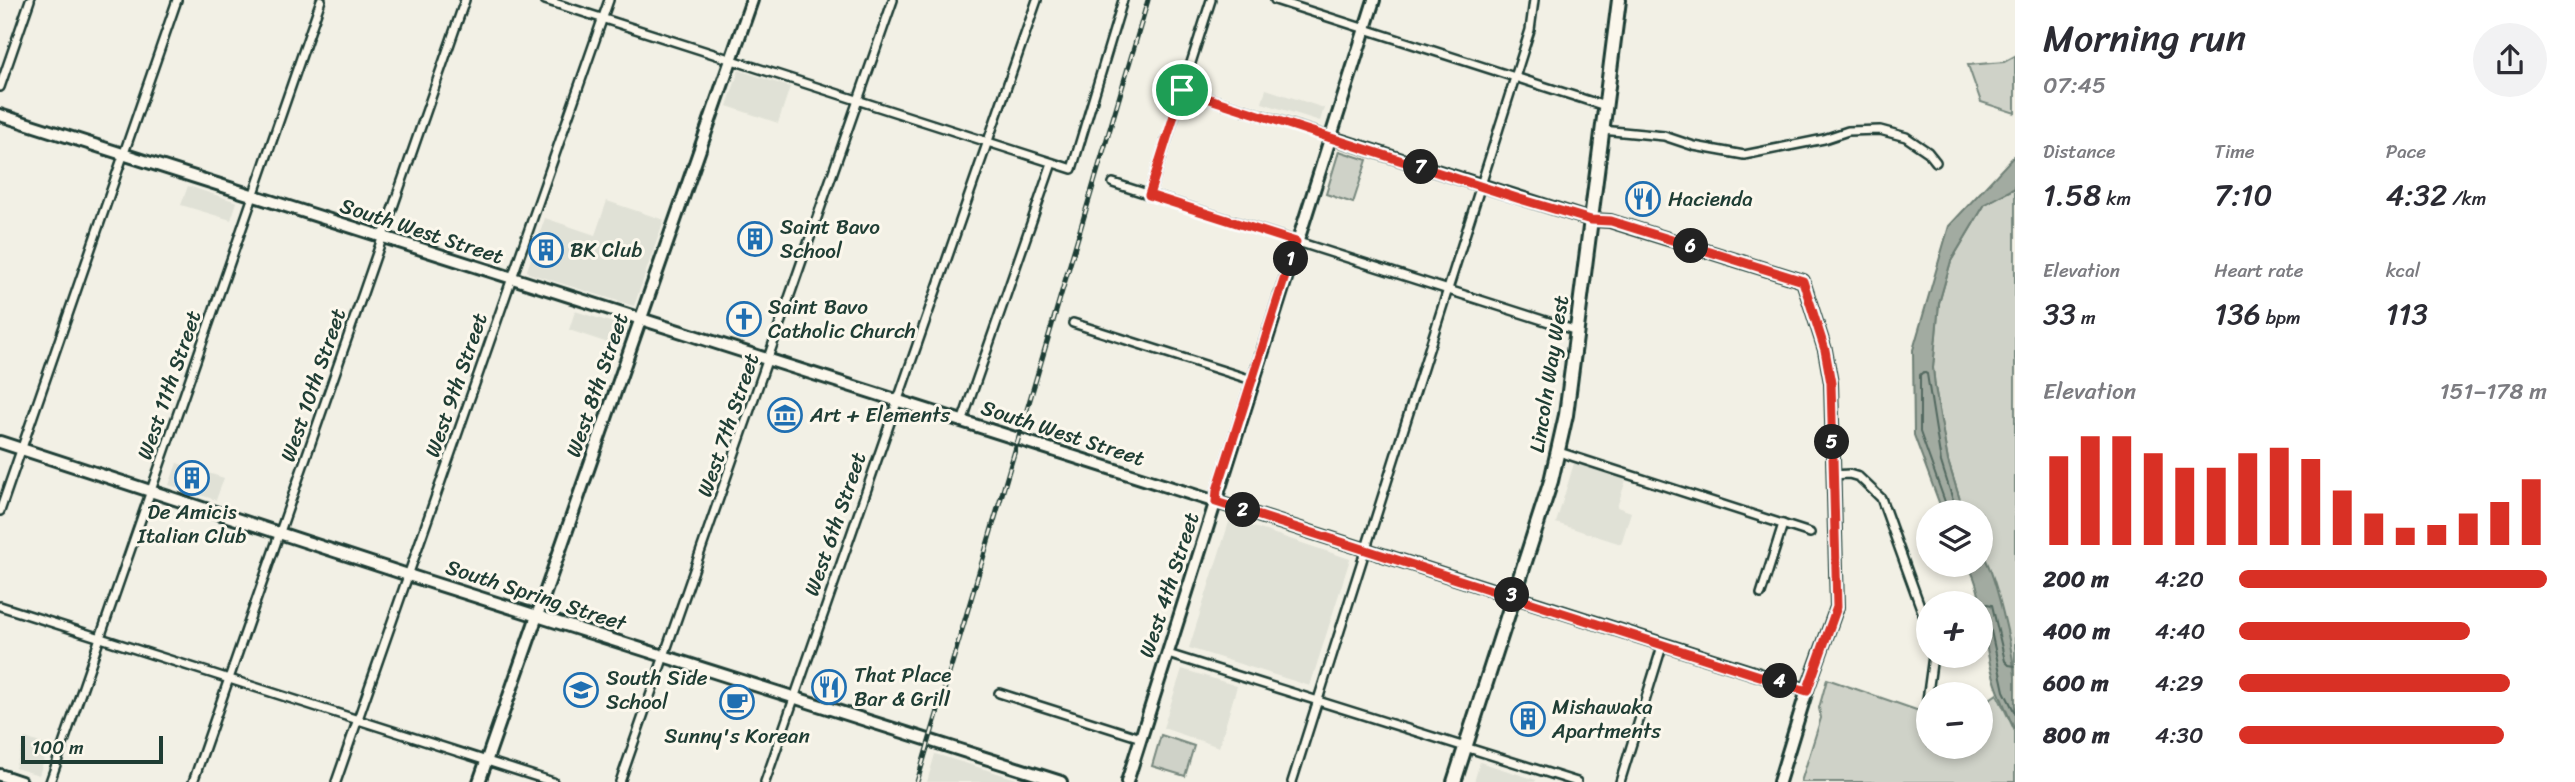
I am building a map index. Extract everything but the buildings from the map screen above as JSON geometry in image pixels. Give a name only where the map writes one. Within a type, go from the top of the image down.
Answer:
[{"type":"main road","name":"Lincoln Way West","points":[[1454,782],[1559,452],[1619,0]]},
{"type":"street","points":[[0,86],[30,0]]},
{"type":"street","points":[[0,511],[177,0]]},
{"type":"street","name":"West 11th Street","points":[[50,782],[321,0]]},
{"type":"street","name":"West 10th Street","points":[[193,782],[466,0]]},
{"type":"street","points":[[545,0],[1072,169],[1123,0]]},
{"type":"street","name":"West 9th Street","points":[[336,782],[608,0]]},
{"type":"street","name":"West 8th Street","points":[[479,782],[752,0]]},
{"type":"street","name":"West 7th Street","points":[[620,782],[893,0]]},
{"type":"street","name":"West 6th Street","points":[[765,782],[1037,0]]},
{"type":"street","points":[[1149,195],[1211,0]]},
{"type":"street","points":[[1275,0],[1605,106]]},
{"type":"street","name":"West 4th Street","points":[[1127,782],[1216,502],[1217,490],[1374,0]]},
{"type":"street","points":[[1292,782],[1530,30],[1534,0]]},
{"type":"street","points":[[1182,90],[1480,186],[1591,220],[1611,221],[1803,281],[1829,366],[1831,383],[1837,607],[1779,782]]},
{"type":"street","name":"South West Street","points":[[0,115],[1807,691]]},
{"type":"street","points":[[1602,130],[1664,136],[1694,146],[1744,155],[1824,139],[1848,131],[1880,130],[1894,132],[1916,143],[1936,162]]},
{"type":"street","points":[[962,422],[1052,163]]},
{"type":"street","points":[[1113,183],[1577,331]]},
{"type":"street","points":[[1073,323],[1252,380]]},
{"type":"street","name":"South Spring Street","points":[[0,442],[408,575],[1061,782]]},
{"type":"street","points":[[1559,452],[1810,533]]},
{"type":"street","points":[[1833,475],[1849,474],[1858,477],[1881,498],[1916,595]]},
{"type":"street","points":[[1761,594],[1783,524]]},
{"type":"street","points":[[0,606],[553,782]]},
{"type":"street","points":[[1620,782],[1662,643]]},
{"type":"street","points":[[1168,654],[1577,782]]},
{"type":"street","points":[[999,693],[1141,738]]},
{"type":"street","points":[[0,775],[21,782]]},
{"type":"shaded area","points":[[2015,56],[2015,113],[1981,102],[1968,65],[2004,62]]},
{"type":"shaded area","points":[[739,70],[790,87],[778,123],[727,106]]},
{"type":"shaded area","points":[[1266,89],[1324,108],[1320,121],[1262,103]]},
{"type":"shaded area","points":[[1339,151],[1367,160],[1353,203],[1326,194]]},
{"type":"shaded area","points":[[188,186],[237,202],[231,220],[181,205]]},
{"type":"shaded area","points":[[2015,188],[2015,676],[1991,577],[1993,577],[1993,500],[1960,500],[1948,461],[1933,368],[1939,303],[1951,261],[1985,204]]},
{"type":"shaded area","points":[[607,201],[664,220],[634,306],[528,273],[527,270],[545,218],[595,235]]},
{"type":"shaded area","points":[[575,311],[626,327],[620,347],[569,330]]},
{"type":"shaded area","points":[[177,463],[224,478],[216,500],[169,485]]},
{"type":"shaded area","points":[[1574,463],[1626,480],[1617,507],[1631,512],[1621,544],[1556,523]]},
{"type":"shaded area","points":[[1230,519],[1350,559],[1310,686],[1189,648]]},
{"type":"shaded area","points":[[1182,669],[1237,686],[1219,747],[1163,728]]},
{"type":"shaded area","points":[[1827,679],[1916,710],[1916,759],[1993,759],[1993,697],[1997,694],[2015,731],[2015,782],[1801,782],[1821,718],[1819,708]]},
{"type":"shaded area","points":[[1161,735],[1194,746],[1185,776],[1152,766]]},
{"type":"shaded area","points":[[25,738],[49,746],[39,775],[15,768]]},
{"type":"shaded area","points":[[935,754],[1020,780],[1025,782],[927,782]]},
{"type":"shaded area","points":[[1480,762],[1536,780],[1474,782]]},
{"type":"water","points":[[2015,155],[2015,188],[1985,204],[1951,261],[1939,303],[1933,368],[1935,387],[1948,461],[1960,500],[1938,500],[1914,435],[1913,350],[1949,226]]},
{"type":"water","points":[[1974,577],[1993,577],[1997,592],[2015,677],[2015,731],[1991,668],[1993,591],[1978,591]]},
{"type":"railway","points":[[917,782],[1148,0]]},
{"type":"place","name":"Hacienda","points":[[1643,199]]},
{"type":"place","name":"Saint Bavo School","points":[[755,239]]},
{"type":"place","name":"BK Club","points":[[546,250]]},
{"type":"place","name":"Saint Bavo Catholic Church","points":[[744,319]]},
{"type":"place","name":"Art + Elements","points":[[785,415]]},
{"type":"place","name":"De Amicis Italian Club","points":[[192,478]]},
{"type":"place","name":"That Place Bar & Grill","points":[[829,687]]},
{"type":"place","name":"South Side School","points":[[581,690]]},
{"type":"place","name":"Sunny's Korean","points":[[737,702]]},
{"type":"place","name":"Mishawaka Apartments","points":[[1528,719]]},
{"type":"route","points":[[1182,90],[1520,199],[1591,220],[1611,221],[1803,281],[1825,350],[1831,383],[1837,607],[1807,691],[1216,502],[1217,490],[1296,242],[1149,195],[1182,90]]}]
